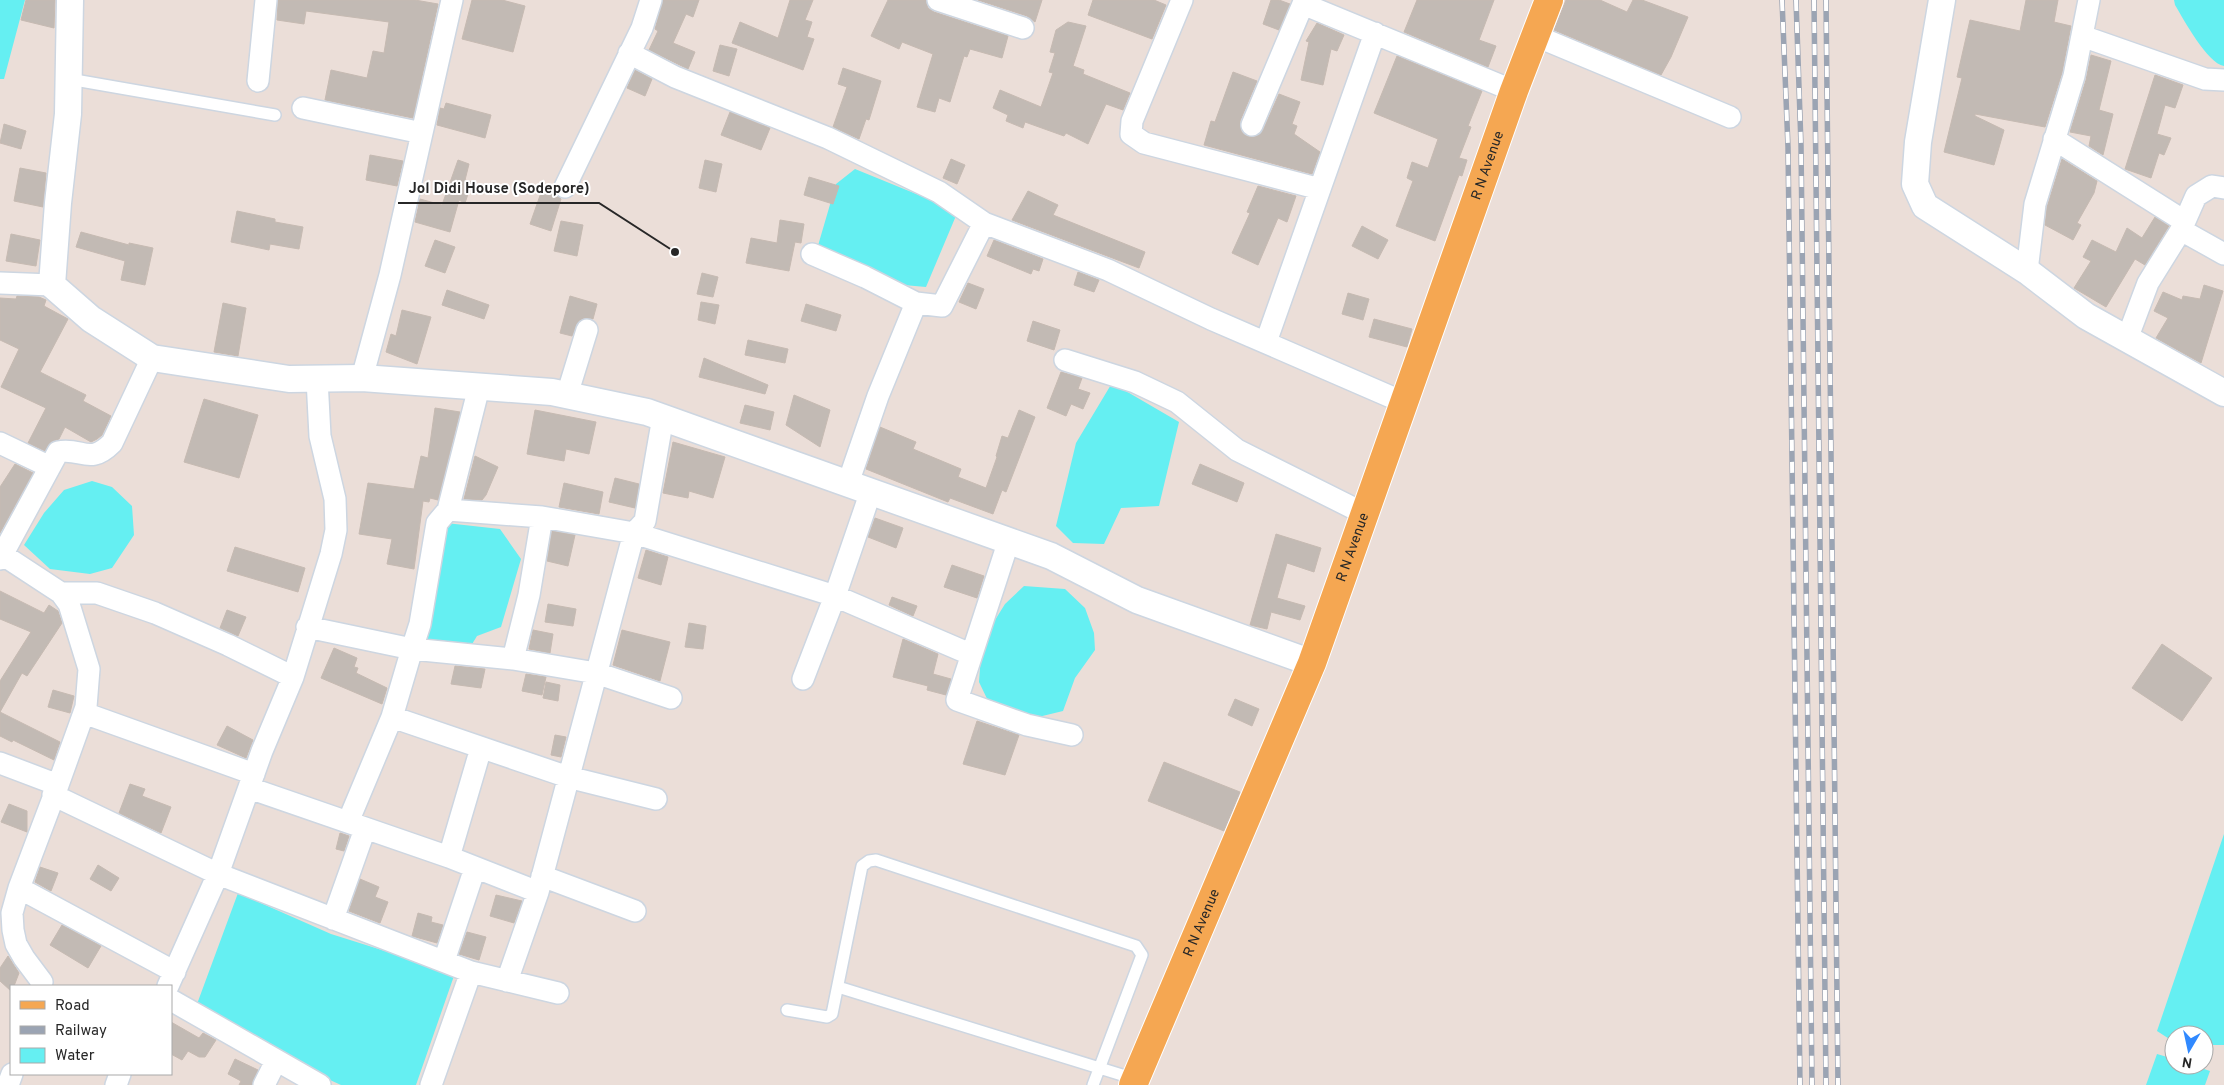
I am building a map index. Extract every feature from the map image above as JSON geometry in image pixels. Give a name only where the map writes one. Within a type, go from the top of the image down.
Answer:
[{"type":"main road","name":"R N Avenue","points":[[1134,1082],[1312,663],[1514,91],[1549,0]]},
{"type":"street","points":[[52,284],[58,203],[68,114],[70,0]]},
{"type":"street","points":[[258,81],[266,0]]},
{"type":"street","points":[[362,378],[390,275],[452,0]]},
{"type":"street","points":[[565,187],[642,28],[651,0]]},
{"type":"street","points":[[938,0],[1023,28]]},
{"type":"street","points":[[1182,0],[1132,121],[1131,134],[1144,143],[1320,189]]},
{"type":"street","points":[[2027,271],[2035,204],[2074,76],[2088,0]]},
{"type":"street","points":[[1252,125],[1297,2],[1375,32],[1514,91]]},
{"type":"street","points":[[1934,5],[1914,184],[1925,206],[2027,271],[2086,316],[2224,393]]},
{"type":"street","points":[[1266,342],[1375,32]]},
{"type":"street","points":[[1536,36],[1730,117]]},
{"type":"street","points":[[2082,36],[2205,79],[2224,80]]},
{"type":"street","points":[[629,53],[675,77],[828,138],[939,192],[984,223],[1108,270],[1211,319],[1405,403]]},
{"type":"street","points":[[303,108],[422,133]]},
{"type":"street","points":[[2054,139],[2224,254]]},
{"type":"street","points":[[2126,339],[2148,282],[2183,225],[2196,196],[2212,186],[2224,188]]},
{"type":"street","points":[[812,254],[865,277],[916,303],[942,306],[984,223]]},
{"type":"street","points":[[0,283],[52,284],[91,319],[152,358],[289,379],[362,378],[552,392],[647,412],[1052,556],[1137,600],[1312,663]]},
{"type":"street","points":[[803,679],[835,596],[860,487],[878,396],[916,303]]},
{"type":"street","points":[[568,396],[587,330]]},
{"type":"street","points":[[43,985],[16,944],[12,913],[19,888],[84,713],[89,669],[69,604],[61,593],[2,557],[58,452],[66,451],[92,456],[102,453],[112,443],[152,358]]},
{"type":"street","points":[[1065,360],[1135,382],[1176,402],[1237,450],[1366,514]]},
{"type":"street","points":[[19,888],[172,979],[218,874],[251,781],[302,653],[308,627],[331,554],[336,530],[335,499],[320,436],[316,380]]},
{"type":"street","points":[[333,919],[357,825],[420,624],[437,523],[448,510],[479,387]]},
{"type":"street","points":[[507,981],[540,884],[634,534],[645,521],[663,417]]},
{"type":"street","points":[[0,443],[50,467]]},
{"type":"street","points":[[448,510],[542,517],[634,534],[835,596],[970,654]]},
{"type":"street","points":[[513,659],[529,595],[542,517]]},
{"type":"street","points":[[1009,540],[956,700],[1027,726],[1072,735]]},
{"type":"street","points":[[61,593],[97,593],[155,614],[228,644],[292,678]]},
{"type":"street","points":[[308,627],[412,649],[513,659],[596,673],[671,698]]},
{"type":"street","points":[[84,713],[357,825],[475,868],[540,884],[634,911]]},
{"type":"street","points":[[392,717],[568,777],[656,800]]},
{"type":"street","points":[[449,857],[482,748]]},
{"type":"street","points":[[0,763],[218,874],[471,972],[558,993]]},
{"type":"street","points":[[444,961],[475,868]]},
{"type":"street","points":[[431,1085],[471,972]]},
{"type":"street","points":[[172,1001],[320,1085]]},
{"type":"street","points":[[264,1085],[276,1061]]},
{"type":"lane","points":[[69,79],[275,115]]},
{"type":"lane","points":[[787,1010],[827,1017],[832,1014],[862,866],[868,861],[876,860],[1136,946],[1142,955],[1093,1085]]},
{"type":"lane","points":[[838,987],[1100,1068],[1134,1082]]},
{"type":"water","points":[[0,0],[25,0],[4,79],[0,79]]},
{"type":"water","points":[[2174,0],[2224,0],[2224,66],[2210,57],[2196,40],[2175,5]]},
{"type":"water","points":[[855,169],[958,211],[926,287],[859,281],[817,249],[836,184]]},
{"type":"water","points":[[1112,383],[1179,422],[1159,506],[1121,508],[1104,544],[1073,543],[1056,526],[1076,443]]},
{"type":"water","points":[[92,481],[112,487],[132,506],[134,535],[112,568],[90,574],[50,569],[24,545],[44,513],[64,490]]},
{"type":"water","points":[[446,523],[500,529],[521,559],[501,627],[477,636],[466,654],[416,647]]},
{"type":"water","points":[[1024,586],[1065,589],[1085,608],[1094,633],[1095,650],[1075,678],[1063,711],[1030,719],[991,707],[979,682],[982,641],[1005,604]]},
{"type":"water","points":[[2224,834],[2224,1045],[2214,1045],[2214,1025],[2164,1025],[2164,1036],[2157,1031]]},
{"type":"water","points":[[238,893],[331,934],[455,973],[416,1085],[341,1085],[299,1066],[197,1004]]},
{"type":"water","points":[[2157,1054],[2164,1056],[2164,1075],[2209,1075],[2205,1085],[2146,1085]]},
{"type":"building","points":[[26,0],[55,0],[54,28],[21,20]]},
{"type":"building","points":[[278,0],[415,0],[438,4],[413,118],[325,100],[331,70],[367,78],[373,51],[384,53],[389,22],[306,11],[304,24],[277,20]]},
{"type":"building","points":[[472,0],[502,0],[525,6],[513,52],[462,39]]},
{"type":"building","points":[[663,0],[699,0],[693,17],[686,14],[673,43],[695,52],[688,69],[649,50],[658,31],[655,29]]},
{"type":"building","points":[[790,0],[813,0],[805,20],[812,22],[807,37],[814,39],[803,70],[732,43],[740,22],[778,38]]},
{"type":"building","points":[[888,0],[926,0],[928,8],[934,12],[1008,36],[1002,58],[970,49],[967,57],[964,56],[950,102],[939,98],[935,112],[917,107],[933,54],[902,42],[899,49],[871,36]]},
{"type":"building","points":[[978,0],[1042,0],[1035,22],[1027,16]]},
{"type":"building","points":[[1093,0],[1154,0],[1166,5],[1152,39],[1088,15]]},
{"type":"building","points":[[1271,0],[1279,0],[1290,4],[1279,30],[1263,24]]},
{"type":"building","points":[[1417,0],[1494,0],[1479,40],[1496,46],[1488,67],[1404,32]]},
{"type":"building","points":[[1566,0],[1600,0],[1627,12],[1633,0],[1642,0],[1688,17],[1661,75],[1554,30]]},
{"type":"building","points":[[2026,0],[2058,0],[2054,22],[2071,26],[2062,73],[2045,127],[1975,114],[1975,116],[2004,130],[1994,165],[1944,152],[1962,78],[1957,77],[1970,20],[2020,31]]},
{"type":"building","points":[[1068,22],[1086,26],[1073,66],[1084,70],[1083,74],[1130,93],[1123,110],[1106,104],[1088,144],[1066,133],[1064,136],[1025,122],[1023,128],[1006,121],[1008,115],[993,108],[1000,90],[1041,107],[1053,73],[1049,72],[1055,53],[1050,52],[1056,30]]},
{"type":"building","points":[[1317,23],[1344,35],[1337,51],[1331,49],[1323,85],[1301,80],[1309,42],[1306,41]]},
{"type":"building","points":[[720,45],[737,49],[729,76],[713,71]]},
{"type":"building","points":[[2091,55],[2111,61],[2099,110],[2113,114],[2103,155],[2089,146],[2091,136],[2070,132],[2086,80]]},
{"type":"building","points":[[1397,56],[1482,91],[1468,126],[1471,127],[1459,158],[1467,160],[1462,176],[1459,175],[1435,241],[1396,226],[1413,181],[1407,178],[1412,162],[1428,168],[1438,139],[1374,113]]},
{"type":"building","points":[[843,68],[881,81],[869,120],[866,119],[859,139],[833,127],[847,87],[838,84]]},
{"type":"building","points":[[635,70],[652,79],[645,96],[627,88]]},
{"type":"building","points":[[1233,72],[1257,81],[1240,121],[1242,132],[1247,136],[1254,137],[1263,130],[1279,94],[1300,102],[1292,124],[1297,126],[1294,134],[1320,152],[1312,174],[1204,145],[1211,121],[1215,122]]},
{"type":"building","points":[[2155,75],[2183,85],[2175,108],[2165,105],[2157,134],[2171,138],[2164,155],[2159,153],[2151,178],[2125,169]]},
{"type":"building","points":[[446,103],[491,115],[485,138],[437,125],[440,108],[444,109]]},
{"type":"building","points":[[730,112],[770,128],[761,150],[721,135]]},
{"type":"building","points":[[4,124],[26,131],[21,149],[0,143]]},
{"type":"building","points":[[370,155],[403,161],[397,186],[366,180]]},
{"type":"building","points":[[951,159],[965,165],[957,184],[943,178]]},
{"type":"building","points":[[2062,159],[2097,181],[2094,193],[2077,223],[2081,225],[2073,240],[2045,225],[2047,207]]},
{"type":"building","points":[[458,160],[469,164],[465,180],[472,182],[465,203],[459,200],[450,232],[415,222],[420,199],[442,205]]},
{"type":"building","points":[[705,160],[722,164],[716,192],[699,188]]},
{"type":"building","points":[[20,168],[46,173],[43,207],[14,201]]},
{"type":"building","points":[[809,177],[839,186],[833,204],[804,195]]},
{"type":"building","points":[[1258,186],[1296,196],[1287,222],[1278,218],[1258,265],[1232,253],[1250,213],[1247,212]]},
{"type":"building","points":[[543,187],[553,191],[561,199],[551,231],[530,224]]},
{"type":"building","points":[[1028,191],[1058,205],[1053,215],[1145,252],[1139,268],[1012,220]]},
{"type":"building","points":[[237,211],[275,219],[275,222],[303,227],[299,249],[270,244],[269,250],[231,242]]},
{"type":"building","points":[[2155,217],[2169,226],[2145,265],[2135,259],[2106,307],[2074,288],[2091,261],[2083,257],[2092,240],[2116,252],[2127,228],[2142,238]]},
{"type":"building","points":[[780,220],[804,224],[801,243],[795,242],[789,271],[746,263],[751,238],[777,243]]},
{"type":"building","points":[[561,221],[583,225],[577,256],[554,251]]},
{"type":"building","points":[[1362,226],[1388,240],[1378,259],[1352,246]]},
{"type":"building","points":[[81,232],[129,245],[129,243],[153,248],[145,285],[121,280],[125,261],[76,247]]},
{"type":"building","points":[[11,234],[40,240],[36,266],[6,261]]},
{"type":"building","points":[[435,240],[455,247],[445,273],[425,266]]},
{"type":"building","points":[[994,240],[1043,259],[1039,271],[1033,269],[1031,274],[987,256]]},
{"type":"building","points":[[1078,272],[1099,280],[1094,292],[1074,285]]},
{"type":"building","points":[[702,273],[718,277],[713,297],[697,294]]},
{"type":"building","points":[[968,283],[984,289],[976,309],[959,302]]},
{"type":"building","points":[[2204,285],[2223,291],[2201,363],[2156,338],[2168,318],[2154,311],[2163,292],[2182,300],[2183,296],[2200,299]]},
{"type":"building","points":[[447,290],[489,305],[484,319],[442,305]]},
{"type":"building","points":[[1348,293],[1369,299],[1363,320],[1342,314]]},
{"type":"building","points":[[17,296],[39,297],[46,300],[44,306],[68,319],[40,372],[86,395],[83,401],[111,416],[102,435],[97,439],[91,442],[65,427],[59,439],[51,442],[45,451],[28,443],[46,408],[1,387],[19,349],[0,340],[0,298],[16,299]]},
{"type":"building","points":[[570,296],[597,304],[593,319],[585,318],[579,321],[572,336],[560,333]]},
{"type":"building","points":[[701,302],[719,305],[715,324],[698,320]]},
{"type":"building","points":[[223,303],[246,308],[238,356],[214,352]]},
{"type":"building","points":[[806,304],[841,315],[836,331],[801,321]]},
{"type":"building","points":[[402,310],[431,317],[417,364],[386,352],[391,334],[396,336]]},
{"type":"building","points":[[1374,319],[1412,329],[1407,347],[1369,337]]},
{"type":"building","points":[[1033,321],[1060,330],[1054,350],[1027,341]]},
{"type":"building","points":[[748,340],[788,349],[785,363],[745,355]]},
{"type":"building","points":[[704,358],[768,385],[765,394],[699,377]]},
{"type":"building","points":[[1061,372],[1082,378],[1078,389],[1090,393],[1083,409],[1071,404],[1066,416],[1047,408]]},
{"type":"building","points":[[794,395],[830,410],[820,447],[786,425]]},
{"type":"building","points":[[204,399],[258,415],[239,478],[184,462]]},
{"type":"building","points":[[745,405],[774,412],[770,430],[740,423]]},
{"type":"building","points":[[435,408],[460,412],[438,500],[430,498],[429,502],[423,501],[414,569],[387,564],[392,539],[359,534],[368,483],[414,489],[421,456],[428,458]]},
{"type":"building","points":[[535,410],[596,422],[589,454],[566,449],[564,461],[527,454]]},
{"type":"building","points":[[1019,410],[1035,417],[1006,492],[1002,490],[993,514],[950,498],[948,502],[866,469],[880,427],[916,442],[913,449],[961,469],[958,477],[986,488],[1002,436],[1008,438]]},
{"type":"building","points":[[673,442],[725,457],[713,498],[689,491],[688,498],[663,493]]},
{"type":"building","points":[[475,456],[498,467],[482,500],[464,499]]},
{"type":"building","points":[[15,464],[33,473],[0,533],[0,487]]},
{"type":"building","points":[[1200,464],[1244,483],[1237,502],[1192,484]]},
{"type":"building","points":[[615,478],[639,484],[635,508],[609,502]]},
{"type":"building","points":[[564,483],[603,492],[599,514],[559,507]]},
{"type":"building","points":[[875,518],[903,528],[896,548],[868,537]]},
{"type":"building","points":[[552,531],[575,535],[568,566],[547,561]]},
{"type":"building","points":[[1276,534],[1321,548],[1314,572],[1287,563],[1277,598],[1305,606],[1300,620],[1271,612],[1267,629],[1250,625]]},
{"type":"building","points":[[235,547],[305,568],[298,592],[227,571]]},
{"type":"building","points":[[646,550],[668,557],[661,585],[638,578]]},
{"type":"building","points":[[952,565],[984,576],[977,598],[944,587]]},
{"type":"building","points":[[0,591],[44,613],[49,605],[58,611],[62,623],[27,676],[22,673],[0,712],[0,681],[31,632],[0,619]]},
{"type":"building","points":[[892,597],[917,606],[913,616],[889,605]]},
{"type":"building","points":[[548,604],[576,609],[573,626],[545,622]]},
{"type":"building","points":[[227,610],[246,617],[238,636],[220,628]]},
{"type":"building","points":[[689,623],[706,626],[703,649],[685,647]]},
{"type":"building","points":[[533,630],[553,634],[550,653],[529,649]]},
{"type":"building","points":[[622,630],[670,642],[660,681],[613,665]]},
{"type":"building","points":[[903,639],[938,654],[933,674],[951,679],[946,695],[927,690],[928,686],[893,677]]},
{"type":"building","points":[[2162,644],[2212,678],[2182,721],[2132,688]]},
{"type":"building","points":[[334,648],[357,658],[354,667],[358,668],[356,673],[387,688],[382,704],[321,678]]},
{"type":"building","points":[[455,666],[485,669],[481,688],[451,684]]},
{"type":"building","points":[[526,674],[546,677],[542,695],[522,691]]},
{"type":"building","points":[[546,682],[560,685],[558,701],[543,698]]},
{"type":"building","points":[[53,690],[74,696],[70,713],[48,707]]},
{"type":"building","points":[[1235,699],[1259,709],[1252,726],[1228,715]]},
{"type":"building","points":[[0,712],[60,742],[54,760],[13,740],[12,742],[0,736]]},
{"type":"building","points":[[977,721],[1019,735],[1005,775],[963,764]]},
{"type":"building","points":[[227,726],[253,740],[246,758],[217,745]]},
{"type":"building","points":[[555,735],[566,737],[561,757],[551,755]]},
{"type":"building","points":[[1164,762],[1240,792],[1224,831],[1148,801]]},
{"type":"building","points":[[130,784],[145,789],[142,796],[171,807],[161,833],[119,813]]},
{"type":"building","points":[[9,804],[27,811],[27,832],[1,822]]},
{"type":"building","points":[[340,833],[349,836],[344,851],[336,849]]},
{"type":"building","points":[[98,865],[119,878],[111,891],[90,879]]},
{"type":"building","points":[[40,867],[58,873],[51,891],[35,882]]},
{"type":"building","points":[[360,879],[379,887],[375,897],[388,902],[380,923],[349,911]]},
{"type":"building","points":[[496,895],[522,901],[514,923],[490,916]]},
{"type":"building","points":[[418,913],[432,917],[431,922],[443,925],[437,943],[412,936]]},
{"type":"building","points":[[62,925],[101,946],[88,968],[50,945]]},
{"type":"building","points":[[467,932],[486,937],[479,960],[459,954]]},
{"type":"building","points":[[8,956],[19,973],[14,985],[10,985],[10,990],[0,981],[0,968]]},
{"type":"building","points":[[172,1023],[199,1038],[203,1033],[216,1040],[205,1057],[199,1057],[188,1051],[182,1060],[172,1055]]},
{"type":"building","points":[[235,1059],[258,1070],[252,1085],[239,1085],[241,1081],[228,1074]]},
{"type":"railway","points":[[1782,0],[1788,147],[1800,1085]]},
{"type":"railway","points":[[1796,0],[1801,145],[1812,1085]]},
{"type":"railway","points":[[1814,0],[1826,1085]]},
{"type":"railway","points":[[1826,0],[1838,1085]]},
{"type":"place","name":"Jol Didi House (Sodepore)","points":[[675,252]]}]
